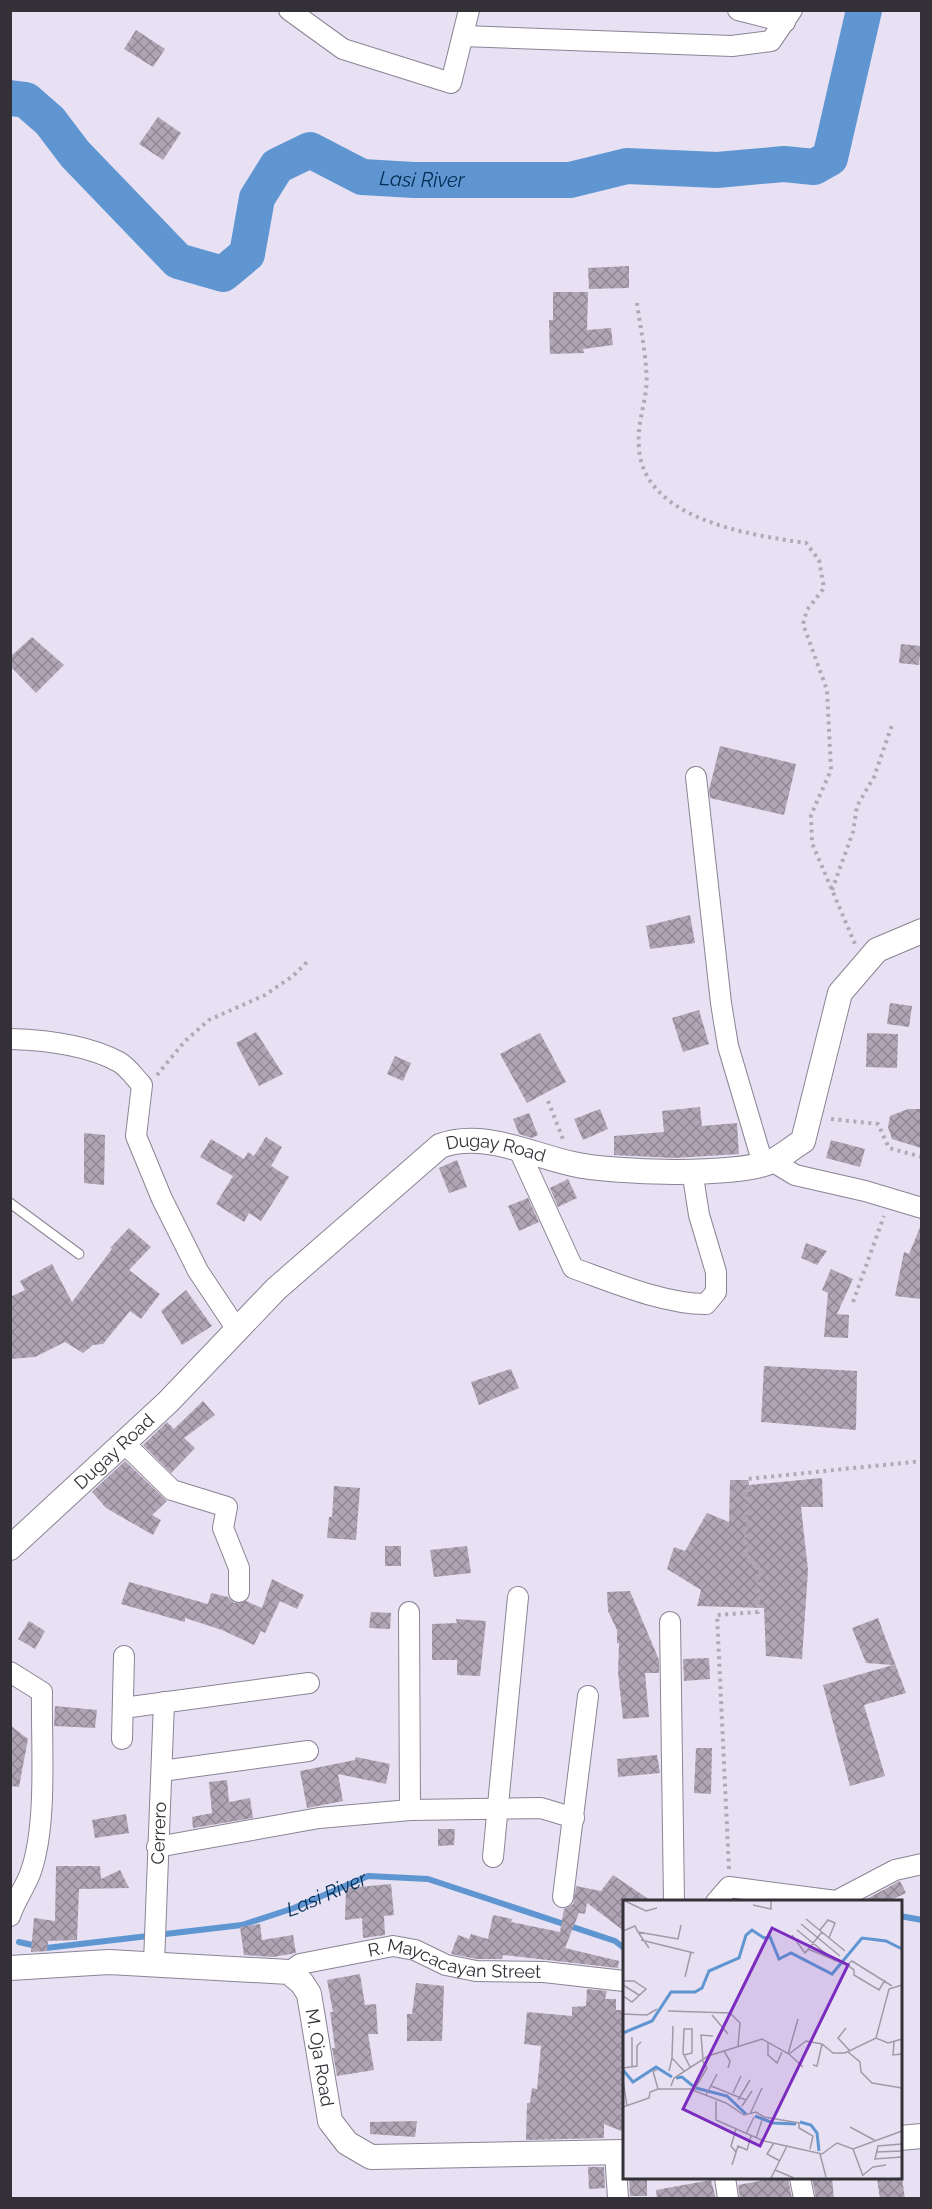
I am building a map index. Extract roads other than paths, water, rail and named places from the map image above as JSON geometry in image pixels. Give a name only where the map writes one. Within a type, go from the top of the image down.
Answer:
[{"type":"street","points":[[289,10],[343,49],[451,83],[469,10]]},
{"type":"street","points":[[463,36],[732,46],[771,41],[789,16],[738,10]]},
{"type":"street","points":[[696,777],[721,1003],[728,1046],[768,1162],[795,1176],[889,1198],[921,1208]]},
{"type":"street","name":"Dugay Road","points":[[10,1548],[210,1360],[236,1328],[420,1161],[440,1146],[467,1140],[610,1171],[739,1170],[768,1162],[803,1141],[811,1117],[830,1026],[840,993],[862,964],[878,950],[921,931]]},
{"type":"street","points":[[10,1039],[86,1050],[120,1063],[142,1085],[136,1136],[162,1199],[198,1270],[236,1328]]},
{"type":"street","points":[[519,1150],[573,1268],[613,1283],[690,1304],[706,1304],[716,1292],[716,1272],[699,1215],[692,1170]]},
{"type":"street","points":[[124,1443],[172,1490],[227,1507],[223,1528],[239,1568],[239,1592]]},
{"type":"street","points":[[493,1857],[518,1597]]},
{"type":"street","points":[[409,1612],[410,1810]]},
{"type":"street","points":[[670,1622],[674,1900]]},
{"type":"street","points":[[122,1739],[124,1656]]},
{"type":"street","points":[[10,1672],[42,1692],[41,1806],[37,1844],[30,1874],[10,1917]]},
{"type":"street","points":[[123,1708],[309,1683]]},
{"type":"street","points":[[563,1897],[588,1696]]},
{"type":"street","name":"Cerrero","points":[[154,1963],[164,1702]]},
{"type":"street","points":[[162,1771],[308,1750]]},
{"type":"street","points":[[157,1847],[319,1818],[410,1810],[541,1808],[574,1818]]},
{"type":"street","points":[[838,1900],[895,1870],[921,1864]]},
{"type":"street","points":[[723,1894],[820,1900]]},
{"type":"street","name":"R. Maycacayan Street","points":[[289,1972],[300,1964],[393,1946],[415,1950],[446,1965],[476,1971],[543,1972],[623,1981]]},
{"type":"street","points":[[10,1968],[57,1963],[154,1963],[289,1972]]},
{"type":"street","name":"M. Oja Road","points":[[289,1972],[302,1983],[309,1994],[330,2121],[347,2143],[371,2157],[620,2152]]},
{"type":"street","points":[[902,2138],[921,2136]]},
{"type":"street","points":[[618,2199],[620,2152]]},
{"type":"street","points":[[725,2179],[728,2199]]},
{"type":"street","points":[[800,2179],[804,2199]]},
{"type":"lane","points":[[10,1203],[79,1254]]},
{"type":"waterway","name":"Lasi River","points":[[10,98],[26,100],[50,121],[75,154],[178,261],[223,274],[247,254],[257,198],[277,166],[310,150],[362,177],[414,180],[570,180],[627,166],[717,170],[784,164],[814,167],[830,158],[864,10]]},
{"type":"waterway","name":"Lasi River","points":[[19,1942],[46,1948],[242,1925],[294,1908],[368,1876],[428,1879],[615,1941],[623,1947]]},
{"type":"waterway","name":"Lasi River","points":[[902,1916],[922,1920]]}]
